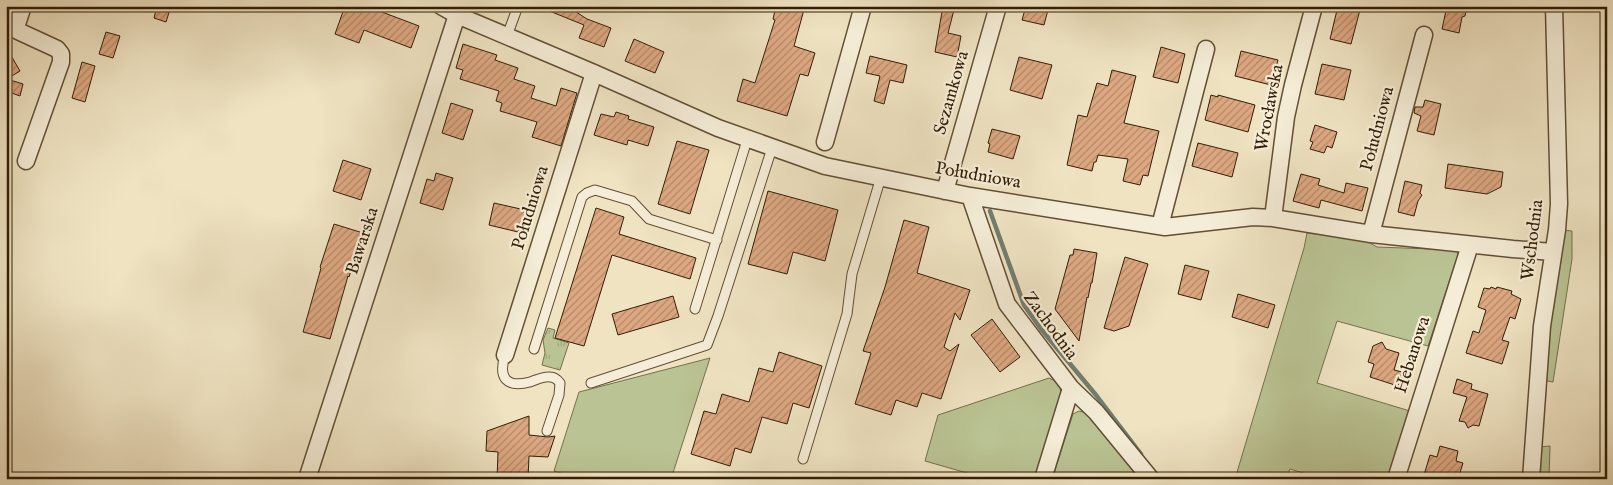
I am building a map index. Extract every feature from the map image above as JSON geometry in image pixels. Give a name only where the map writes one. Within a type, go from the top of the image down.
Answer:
[{"type":"street","points":[[23,6],[16,27],[18,31],[57,49],[61,54],[61,62],[26,161]]},
{"type":"street","name":"Południowa","points":[[441,6],[457,15],[718,128],[747,140],[825,166],[970,196],[1165,227],[1253,217],[1273,218],[1371,234],[1552,252]]},
{"type":"street","points":[[825,142],[863,6]]},
{"type":"street","name":"Sezamkowa","points":[[945,191],[998,6]]},
{"type":"street","name":"Wrocławska","points":[[1273,218],[1286,117],[1314,6]]},
{"type":"street","name":"Wschodnia","points":[[1530,479],[1541,334],[1552,252],[1557,230],[1559,204],[1554,6]]},
{"type":"street","name":"Bawarska","points":[[306,479],[457,15]]},
{"type":"street","name":"Południowa","points":[[1371,234],[1424,35]]},
{"type":"street","points":[[1160,226],[1206,49]]},
{"type":"street","name":"Południowa","points":[[505,355],[594,73]]},
{"type":"street","name":"Zachodnia","points":[[970,196],[1007,304],[1071,388],[1043,479]]},
{"type":"street","name":"Hebanowa","points":[[1396,479],[1470,245]]},
{"type":"street","points":[[1071,388],[1096,412],[1151,479]]},
{"type":"lane","points":[[507,36],[518,6]]},
{"type":"lane","points":[[695,309],[747,140]]},
{"type":"lane","points":[[591,383],[707,345],[772,148]]},
{"type":"lane","points":[[803,459],[847,314],[852,274],[882,177]]},
{"type":"lane","points":[[534,349],[582,198],[587,193],[595,190],[632,202],[649,219],[717,240]]},
{"type":"lane","points":[[505,355],[502,370],[506,381],[520,384],[549,376],[560,382],[559,395],[547,431]]},
{"type":"green space","points":[[1563,230],[1572,231],[1572,259],[1553,382],[1541,380]]},
{"type":"green space","points":[[1307,233],[1363,239],[1377,247],[1457,250],[1458,255],[1428,346],[1337,321],[1317,383],[1410,411],[1389,479],[1323,479],[1290,469],[1286,479],[1235,479]]},
{"type":"green space","points":[[548,328],[555,330],[553,338],[569,343],[560,370],[542,365],[545,353],[543,340]]},
{"type":"green space","points":[[710,358],[671,479],[580,479],[554,471],[579,392]]},
{"type":"green space","points":[[1049,378],[1059,383],[1062,398],[1038,479],[988,479],[925,461],[938,415]]},
{"type":"green space","points":[[1079,411],[1091,414],[1145,479],[1052,479],[1073,414]]},
{"type":"green space","points":[[1550,446],[1549,479],[1537,479],[1539,447]]},
{"type":"building","points":[[157,6],[171,6],[166,22],[154,18]]},
{"type":"building","points":[[345,6],[358,11],[360,6],[366,6],[419,26],[411,48],[364,30],[359,43],[335,34]]},
{"type":"building","points":[[537,6],[567,6],[587,19],[611,28],[604,47],[579,38],[584,25]]},
{"type":"building","points":[[776,6],[805,6],[794,46],[815,53],[808,76],[800,74],[787,116],[737,101],[743,79],[755,83],[775,20],[773,19]]},
{"type":"building","points":[[943,6],[955,6],[948,33],[961,36],[957,57],[935,52]]},
{"type":"building","points":[[1026,6],[1049,6],[1044,25],[1022,20]]},
{"type":"building","points":[[1338,6],[1361,6],[1351,44],[1330,39]]},
{"type":"building","points":[[1447,6],[1463,6],[1466,11],[1465,16],[1462,17],[1459,33],[1442,29]]},
{"type":"building","points":[[106,32],[120,36],[113,58],[99,54]]},
{"type":"building","points":[[634,39],[664,52],[655,73],[625,61]]},
{"type":"building","points":[[463,44],[497,55],[495,60],[518,68],[514,79],[535,86],[531,98],[556,106],[561,88],[577,93],[561,146],[532,137],[537,122],[500,111],[502,103],[496,101],[499,91],[460,79],[463,70],[456,68]]},
{"type":"building","points":[[6,47],[20,71],[7,79],[23,84],[20,96],[6,91]]},
{"type":"building","points":[[1161,47],[1185,54],[1178,83],[1153,77]]},
{"type":"building","points":[[1241,51],[1278,60],[1271,85],[1235,76]]},
{"type":"building","points":[[870,56],[907,65],[903,83],[890,80],[884,104],[874,101],[880,76],[866,73]]},
{"type":"building","points":[[1019,57],[1052,65],[1042,99],[1010,90]]},
{"type":"building","points":[[82,62],[95,66],[85,102],[72,98]]},
{"type":"building","points":[[1322,64],[1351,70],[1344,100],[1315,94]]},
{"type":"building","points":[[1112,70],[1136,76],[1124,123],[1159,131],[1148,176],[1143,175],[1140,185],[1123,181],[1128,159],[1098,155],[1092,171],[1067,165],[1078,115],[1087,117],[1097,83],[1108,86]]},
{"type":"building","points":[[1211,95],[1218,97],[1218,95],[1255,105],[1248,132],[1205,120]]},
{"type":"building","points":[[1425,100],[1441,104],[1434,135],[1417,131],[1421,116],[1414,113],[1415,107],[1423,107]]},
{"type":"building","points":[[451,103],[473,110],[463,140],[442,133]]},
{"type":"building","points":[[616,112],[629,116],[628,119],[654,127],[648,146],[628,140],[627,145],[594,135],[601,114],[614,117]]},
{"type":"building","points":[[1315,125],[1337,132],[1332,148],[1327,146],[1324,153],[1310,149],[1313,142],[1310,141]]},
{"type":"building","points":[[992,129],[1020,136],[1013,159],[988,152],[990,144],[988,143]]},
{"type":"building","points":[[677,141],[709,150],[690,214],[658,204]]},
{"type":"building","points":[[1198,143],[1238,153],[1232,177],[1192,166]]},
{"type":"building","points":[[343,160],[371,169],[361,200],[333,191]]},
{"type":"building","points":[[1448,164],[1503,172],[1501,187],[1487,194],[1445,188]]},
{"type":"building","points":[[436,173],[453,178],[443,210],[420,203],[427,179],[434,181]]},
{"type":"building","points":[[1301,174],[1320,179],[1318,185],[1344,193],[1346,183],[1368,188],[1362,211],[1321,200],[1319,208],[1293,201]]},
{"type":"building","points":[[1405,181],[1422,185],[1420,193],[1422,195],[1418,201],[1414,216],[1398,212]]},
{"type":"building","points":[[768,191],[838,210],[825,261],[793,252],[787,274],[748,264]]},
{"type":"building","points":[[494,203],[525,210],[524,213],[530,215],[526,232],[489,225]]},
{"type":"building","points":[[596,208],[624,217],[619,234],[696,258],[690,279],[612,255],[584,346],[555,338]]},
{"type":"building","points":[[904,220],[929,227],[917,273],[970,290],[960,320],[955,313],[944,347],[950,351],[959,344],[941,399],[922,393],[917,407],[896,400],[891,415],[855,404],[871,353],[863,351],[885,287]]},
{"type":"building","points":[[334,224],[363,233],[348,276],[330,339],[303,332],[320,267]]},
{"type":"building","points":[[1074,249],[1097,253],[1079,341],[1055,309],[1070,255],[1073,255]]},
{"type":"building","points":[[1125,257],[1148,264],[1129,326],[1114,331],[1104,328]]},
{"type":"building","points":[[1185,265],[1209,271],[1201,300],[1178,294]]},
{"type":"building","points":[[1491,287],[1512,291],[1511,294],[1521,299],[1515,319],[1510,317],[1502,340],[1509,342],[1502,364],[1466,353],[1473,331],[1479,333],[1486,310],[1478,307],[1484,288],[1490,289]]},
{"type":"building","points":[[1238,294],[1275,305],[1268,328],[1232,317]]},
{"type":"building","points":[[673,296],[679,317],[618,335],[612,314]]},
{"type":"building","points":[[992,319],[1020,357],[1000,372],[971,335]]},
{"type":"building","points":[[1382,342],[1386,349],[1399,353],[1394,370],[1402,372],[1398,386],[1370,377],[1374,364],[1368,362],[1373,346]]},
{"type":"building","points":[[779,352],[822,366],[809,408],[793,403],[787,424],[762,417],[751,453],[735,448],[730,466],[691,454],[704,411],[716,414],[722,394],[749,402],[759,368],[773,372]]},
{"type":"building","points":[[1457,379],[1472,384],[1471,389],[1488,394],[1479,426],[1473,425],[1468,428],[1465,422],[1459,421],[1467,397],[1453,393]]},
{"type":"building","points":[[529,416],[529,435],[555,436],[548,457],[529,456],[528,479],[497,479],[498,452],[486,451],[487,431]]},
{"type":"building","points":[[1440,446],[1458,451],[1456,461],[1463,463],[1458,479],[1438,479],[1424,475],[1430,455],[1437,457]]},
{"type":"waterway","points":[[990,211],[1024,305],[1141,454]]}]
